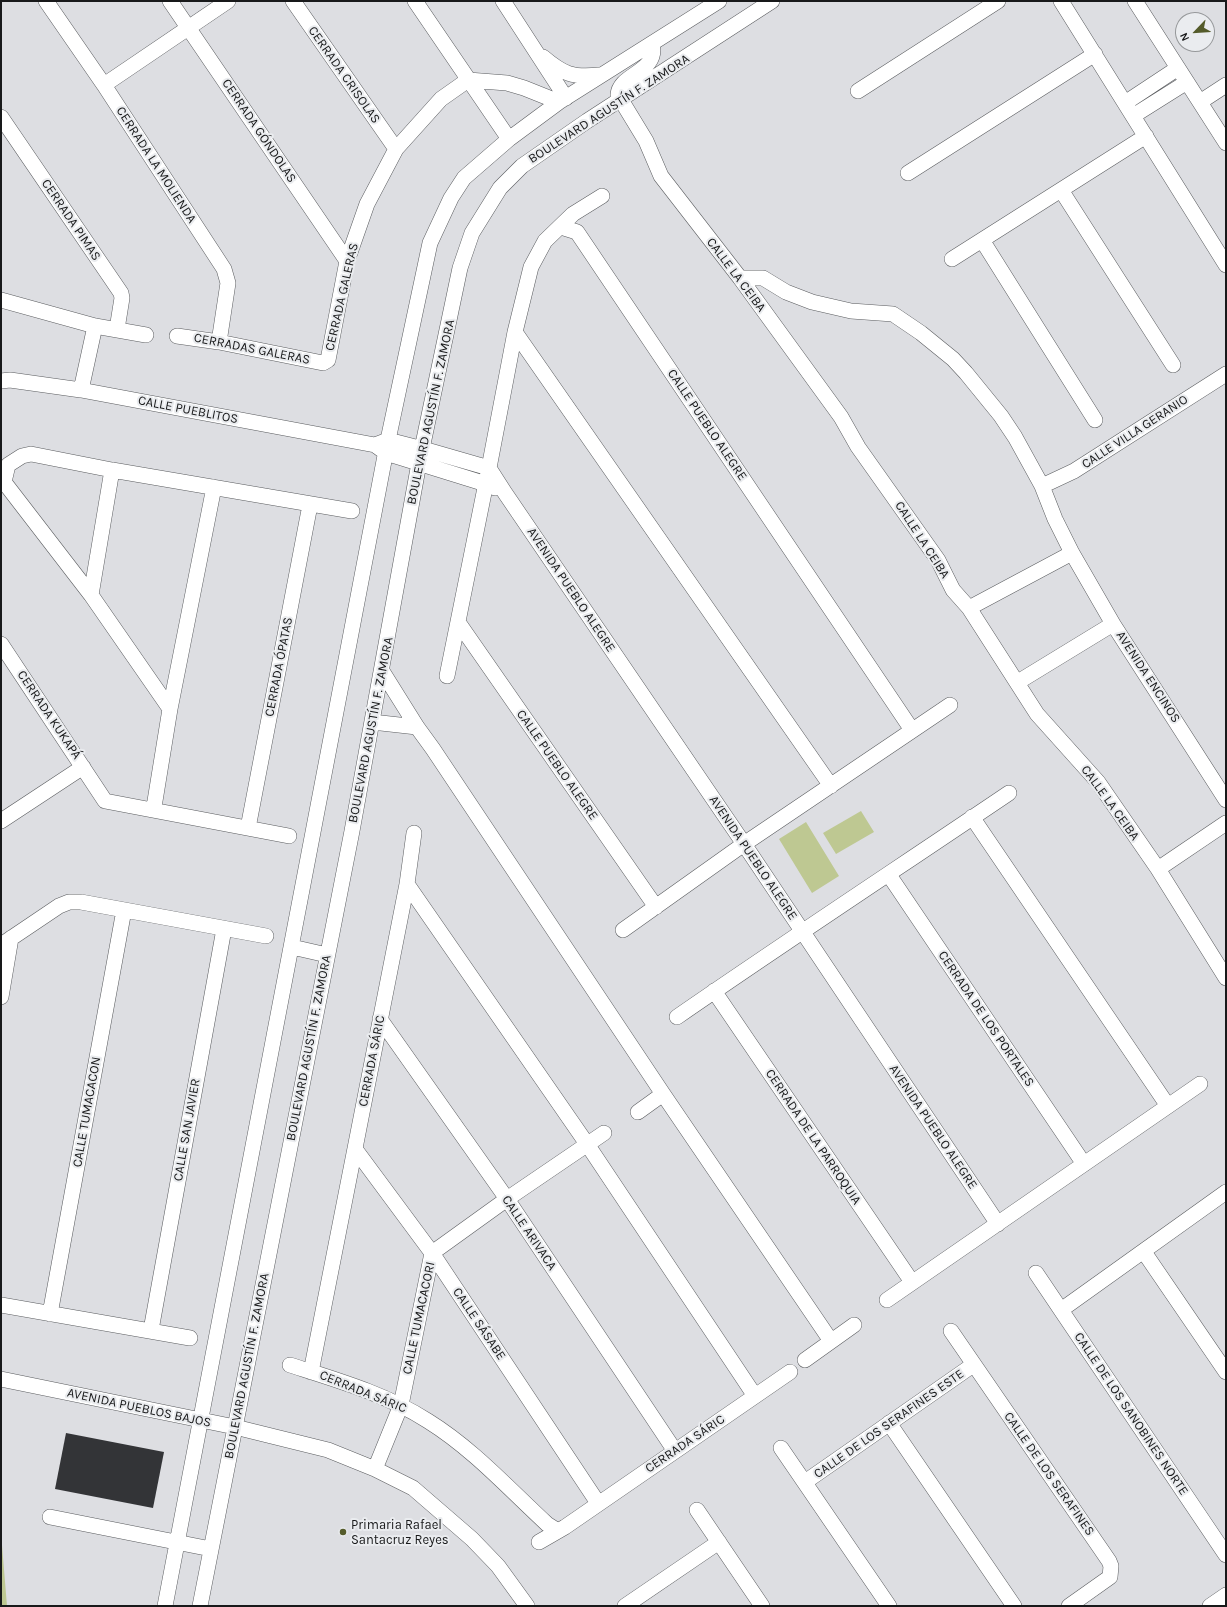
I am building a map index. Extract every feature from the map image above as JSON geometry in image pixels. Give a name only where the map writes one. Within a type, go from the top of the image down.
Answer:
[{"type":"street","name":"CERRADA LA MOLIENDA","points":[[46,1],[104,85],[224,269],[228,283],[219,342]]},
{"type":"street","name":"CERRADA GÓNDOLAS","points":[[170,1],[347,261]]},
{"type":"street","points":[[104,85],[228,1]]},
{"type":"street","name":"CERRADA CRISOLAS","points":[[293,1],[396,150]]},
{"type":"street","points":[[415,1],[509,139]]},
{"type":"street","points":[[502,1],[533,49],[562,100]]},
{"type":"street","points":[[165,1606],[292,948],[383,446],[430,243],[451,198],[464,178],[509,139],[562,100],[719,1]]},
{"type":"street","name":"BOULEVARD AGUSTÍN F. ZAMORA","points":[[200,1606],[382,671],[421,456],[460,268],[472,233],[500,188],[522,166],[587,120],[772,1]]},
{"type":"street","points":[[858,91],[998,1]]},
{"type":"street","points":[[1061,1],[1226,265]]},
{"type":"street","points":[[1135,1],[1226,143]]},
{"type":"street","points":[[620,100],[618,95],[620,86],[648,64],[653,56],[652,44]]},
{"type":"street","points":[[533,49],[565,73],[581,77],[604,74]]},
{"type":"street","points":[[908,172],[1095,54]]},
{"type":"street","points":[[1125,103],[1178,68]]},
{"type":"street","points":[[468,80],[507,83],[562,100]]},
{"type":"street","name":"CERRADA GALERAS","points":[[326,362],[328,360],[347,261],[367,204],[396,150],[441,99],[468,80]]},
{"type":"street","points":[[1133,116],[1187,82]]},
{"type":"street","points":[[1200,102],[1226,85]]},
{"type":"street","name":"CALLE LA CEIBA","points":[[620,100],[646,141],[661,176],[740,278],[840,417],[858,446],[938,560],[953,590],[969,608],[1018,682],[1037,714],[1098,782],[1158,869],[1226,978]]},
{"type":"street","name":"CERRADA PIMAS","points":[[1,117],[121,293],[122,298],[117,329]]},
{"type":"street","points":[[952,259],[1146,136]]},
{"type":"street","points":[[1061,190],[1173,365]]},
{"type":"street","points":[[447,676],[515,332],[531,267],[545,241],[573,214],[602,196]]},
{"type":"street","name":"CALLE PUEBLO ALEGRE","points":[[561,227],[577,232],[912,730]]},
{"type":"street","points":[[982,240],[1096,420]]},
{"type":"street","name":"AVENIDA ENCINOS","points":[[740,278],[763,278],[786,292],[812,302],[851,311],[892,314],[920,333],[953,359],[1001,416],[1015,437],[1042,486],[1055,519],[1072,553],[1113,624],[1226,800]]},
{"type":"street","points":[[1,300],[95,326],[146,335]]},
{"type":"street","points":[[81,390],[95,326]]},
{"type":"street","points":[[515,332],[831,786]]},
{"type":"street","name":"CERRADAS GALERAS","points":[[177,336],[219,342],[324,363],[326,362]]},
{"type":"street","name":"CALLE VILLA GERANIO","points":[[1042,486],[1074,471],[1226,374]]},
{"type":"street","name":"CALLE PUEBLITOS","points":[[1,382],[10,380],[81,390],[383,446]]},
{"type":"street","points":[[383,446],[421,456],[489,468]]},
{"type":"street","points":[[170,709],[91,595],[2,481],[4,463],[31,454],[112,470],[352,511]]},
{"type":"street","points":[[421,456],[505,493]]},
{"type":"street","name":"AVENIDA PUEBLO ALEGRE","points":[[489,468],[744,844],[998,1224]]},
{"type":"street","points":[[91,595],[112,470]]},
{"type":"street","points":[[214,487],[170,709],[154,807],[155,810],[289,836]]},
{"type":"street","name":"CERRADA ÓPATAS","points":[[248,828],[310,505]]},
{"type":"street","points":[[969,608],[1072,553]]},
{"type":"street","name":"CALLE PUEBLO ALEGRE","points":[[458,622],[656,907]]},
{"type":"street","points":[[1018,682],[1113,624]]},
{"type":"street","name":"CERRADA KUKAPÁ","points":[[1,644],[105,801],[155,810]]},
{"type":"street","points":[[382,671],[417,727],[663,1094],[831,1341]]},
{"type":"street","points":[[623,930],[744,844],[950,705]]},
{"type":"street","points":[[372,722],[417,727]]},
{"type":"street","name":"CERRADA KUKAPÁ","points":[[2,818],[83,767]]},
{"type":"street","points":[[677,1017],[802,931],[1009,793]]},
{"type":"street","points":[[972,818],[1168,1106]]},
{"type":"street","points":[[1158,869],[1226,823]]},
{"type":"street","name":"CERRADA SÁRIC","points":[[414,833],[407,884],[312,1372],[401,1405],[428,1420],[481,1460],[542,1519],[558,1531],[790,1372]]},
{"type":"street","name":"CERRADA DE LOS PORTALES","points":[[889,874],[1084,1164]]},
{"type":"street","points":[[407,884],[587,1144],[755,1396]]},
{"type":"street","points":[[1,997],[6,942],[59,906],[69,902],[81,902],[266,936]]},
{"type":"street","name":"CALLE TUMACACON","points":[[50,1314],[124,910]]},
{"type":"street","name":"CALLE SAN JAVIER","points":[[150,1330],[224,929]]},
{"type":"street","points":[[292,948],[327,955]]},
{"type":"street","name":"CERRADA DE LA PARROQUIA","points":[[714,991],[912,1282]]},
{"type":"street","name":"CALLE ARIVACA","points":[[380,1019],[507,1200],[675,1451]]},
{"type":"street","points":[[887,1300],[1200,1084]]},
{"type":"street","points":[[638,1112],[663,1094]]},
{"type":"street","name":"CALLE TUMACACORI","points":[[375,1469],[401,1405],[432,1253],[604,1133]]},
{"type":"street","name":"CALLE SÁSABE","points":[[355,1148],[432,1253],[598,1503]]},
{"type":"street","points":[[1061,1310],[1226,1192]]},
{"type":"street","points":[[1144,1252],[1226,1372]]},
{"type":"street","name":"CALLE DE LOS SANOBINES NORTE","points":[[1036,1273],[1226,1555]]},
{"type":"street","points":[[1,1305],[190,1338]]},
{"type":"street","points":[[805,1360],[854,1325]]},
{"type":"street","name":"CALLE DE LOS SERAFINES","points":[[951,1331],[1109,1561],[1111,1566],[1110,1577],[1069,1606]]},
{"type":"street","points":[[290,1365],[312,1372]]},
{"type":"street","name":"CALLE DE LOS SERAFINES ESTE","points":[[805,1482],[973,1365]]},
{"type":"street","name":"AVENIDA PUEBLOS BAJOS","points":[[1,1379],[235,1427],[328,1450],[375,1469],[413,1488],[472,1539],[498,1566],[527,1606]]},
{"type":"street","points":[[889,1423],[1014,1606]]},
{"type":"street","points":[[781,1448],[889,1606]]},
{"type":"street","points":[[697,1510],[762,1606]]},
{"type":"street","points":[[50,1517],[211,1548]]},
{"type":"street","points":[[539,1542],[558,1531]]},
{"type":"street","points":[[625,1606],[719,1542]]},
{"type":"street","points":[[1210,1606],[1226,1595]]},
{"type":"green space","points":[[861,811],[874,832],[836,854],[823,833]]},
{"type":"green space","points":[[806,822],[839,876],[812,893],[779,839]]},
{"type":"green space","points":[[1,1533],[7,1606],[1,1606]]},
{"type":"building","points":[[66,1433],[164,1452],[153,1508],[55,1489]]},
{"type":"place","name":"Primaria Rafael Santacruz Reyes","points":[[343,1532]]}]
